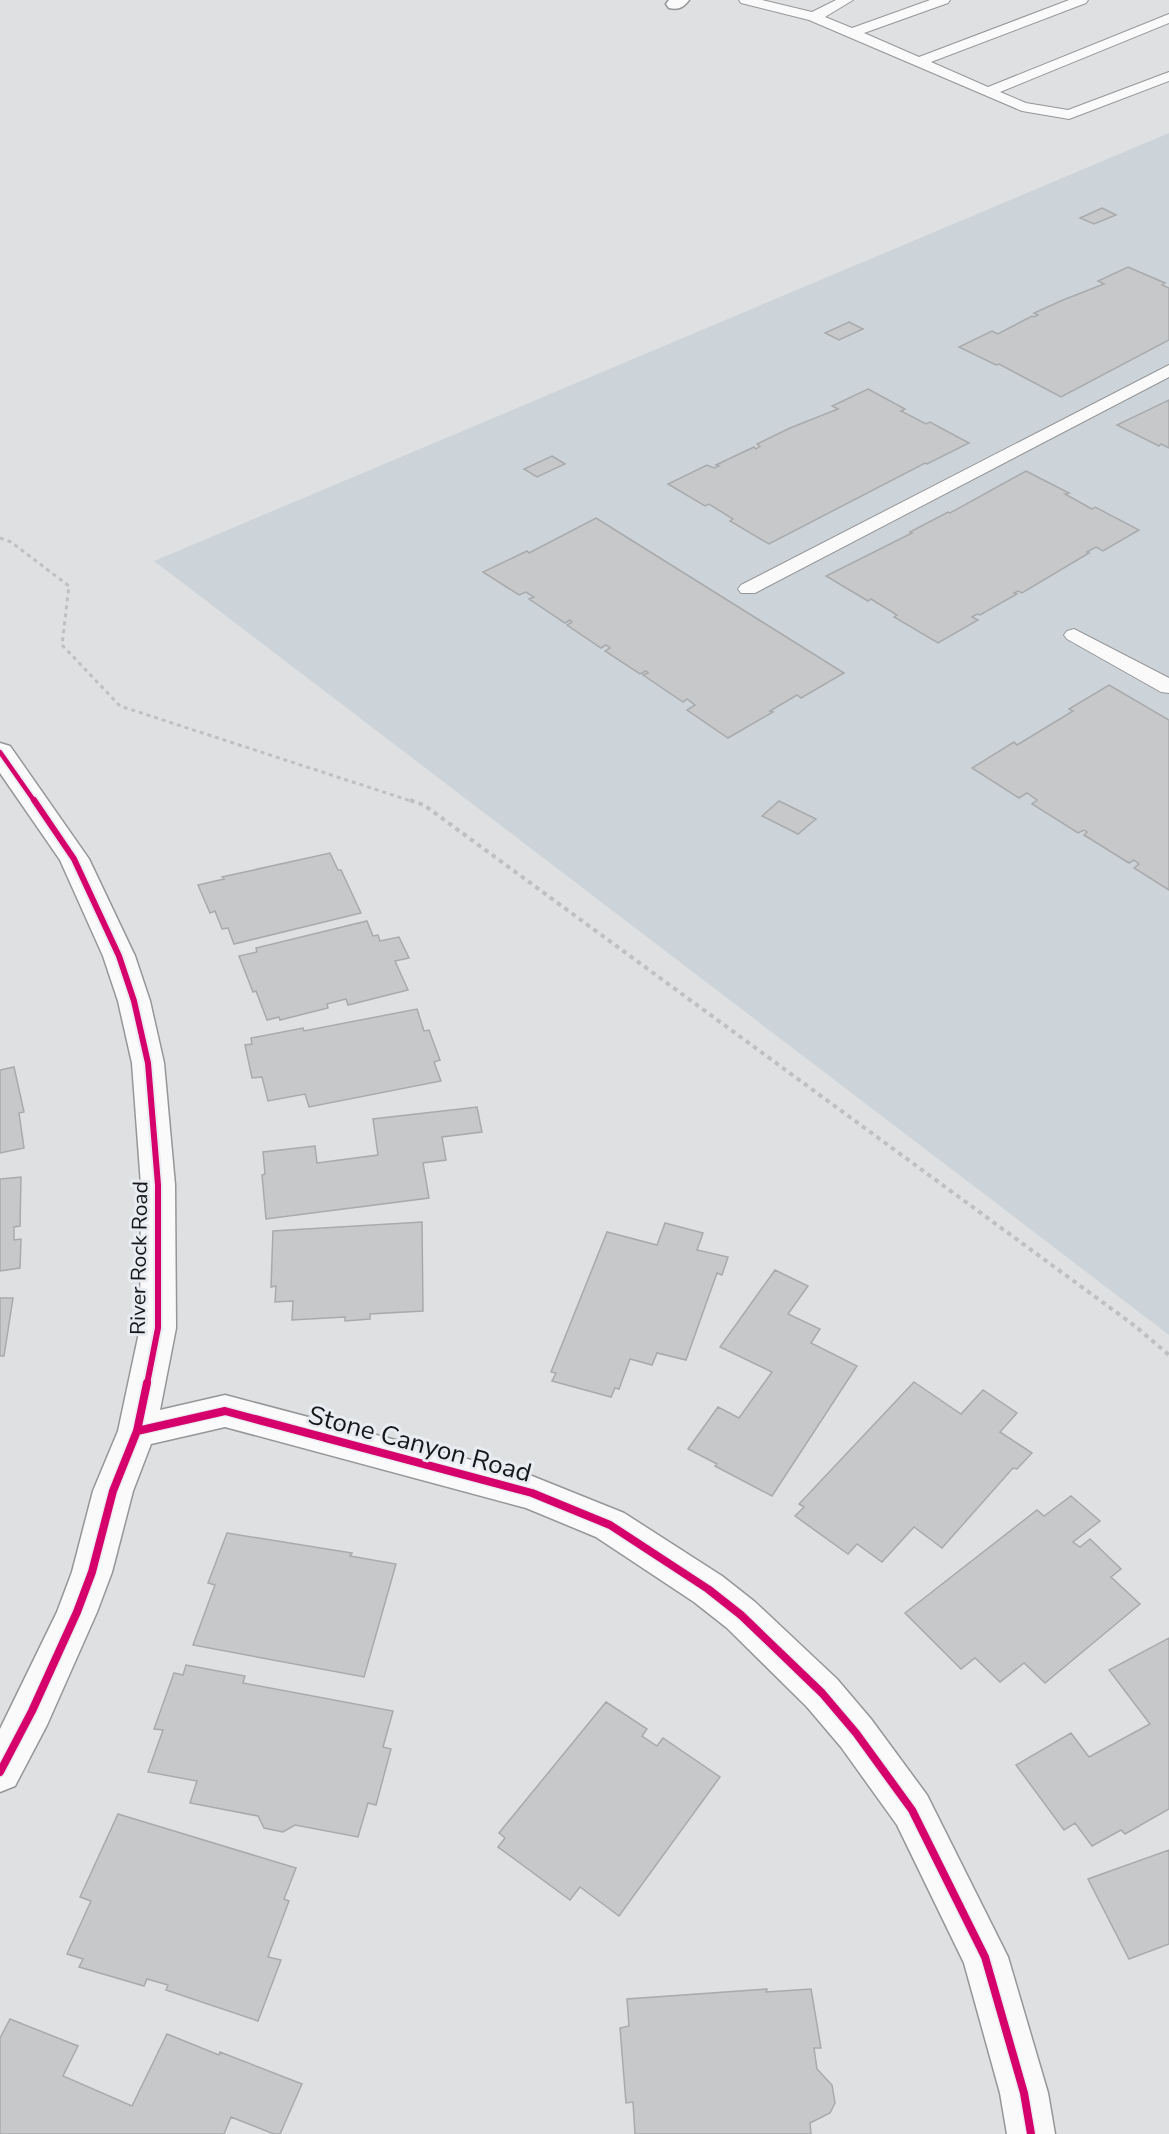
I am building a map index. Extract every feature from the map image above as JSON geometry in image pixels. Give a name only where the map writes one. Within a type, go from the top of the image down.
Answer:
[{"type":"street","name":"River Rock Road","points":[[0,752],[74,859],[119,956],[134,1001],[148,1063],[158,1185],[158,1328],[136,1431],[113,1491],[92,1572],[77,1612],[32,1711],[0,1772]]},
{"type":"street","name":"Stone Canyon Road","points":[[136,1431],[225,1411],[532,1493],[610,1525],[708,1589],[741,1615],[822,1693],[856,1733],[912,1810],[985,1957],[1024,2093],[1030,2134]]},
{"type":"lane","points":[[746,0],[814,17],[1022,106],[1070,115],[1169,76]]},
{"type":"lane","points":[[814,17],[846,0]]},
{"type":"lane","points":[[852,33],[943,0]]},
{"type":"lane","points":[[919,62],[1081,0]]},
{"type":"lane","points":[[988,92],[1169,18]]},
{"type":"lane","points":[[748,589],[1169,370]]},
{"type":"lane","points":[[1074,635],[1169,687]]},
{"type":"path","points":[[0,538],[11,542],[69,586],[62,645],[120,706],[301,767],[424,805],[1135,1326],[1169,1355]]},
{"type":"shaded area","points":[[1169,133],[1169,1335],[154,561]]},
{"type":"building","points":[[1102,208],[1116,215],[1094,224],[1080,218]]},
{"type":"building","points":[[1128,267],[1165,283],[1162,285],[1169,288],[1169,340],[1061,397],[999,364],[996,365],[959,347],[992,331],[998,334],[1038,315],[1034,313],[1104,284],[1098,281]]},
{"type":"building","points":[[849,322],[863,329],[839,340],[825,333]]},
{"type":"building","points":[[868,389],[905,409],[901,411],[926,424],[930,422],[969,443],[925,463],[769,544],[730,521],[733,519],[709,504],[705,506],[668,484],[707,465],[714,468],[754,447],[756,449],[760,446],[757,444],[838,409],[832,406]]},
{"type":"building","points":[[1169,400],[1169,448],[1161,444],[1159,446],[1117,425]]},
{"type":"building","points":[[552,456],[565,464],[537,477],[524,469]]},
{"type":"building","points":[[1026,471],[1069,493],[1065,494],[1092,509],[1095,507],[1139,530],[1103,551],[1096,547],[1022,593],[1018,591],[1014,593],[1017,594],[980,615],[972,617],[978,620],[938,643],[894,617],[897,615],[871,599],[868,601],[826,576],[912,533],[910,532],[950,513]]},
{"type":"building","points":[[596,518],[844,673],[801,698],[797,695],[728,738],[687,710],[695,705],[687,699],[683,702],[643,675],[648,673],[646,671],[640,674],[605,651],[610,648],[606,645],[601,648],[567,625],[572,622],[570,620],[565,623],[529,599],[534,597],[526,592],[519,595],[483,572],[527,551],[529,553]]},
{"type":"building","points":[[1109,685],[1169,720],[1169,890],[1134,868],[1139,864],[1134,860],[1129,863],[1084,835],[1087,832],[1084,830],[1078,833],[1032,804],[1037,800],[1027,793],[1019,798],[972,768],[1014,742],[1017,745],[1073,711],[1069,709]]},
{"type":"building","points":[[779,801],[816,819],[798,834],[762,816]]},
{"type":"building","points":[[330,853],[338,870],[341,870],[361,913],[234,944],[228,928],[222,929],[215,911],[210,913],[198,885],[224,879],[222,877]]},
{"type":"building","points":[[367,921],[373,936],[378,935],[380,941],[399,937],[409,958],[395,961],[408,990],[348,1005],[346,999],[327,1004],[328,1008],[280,1020],[279,1017],[267,1020],[239,956],[257,952],[256,948]]},
{"type":"building","points":[[417,1009],[424,1031],[429,1030],[440,1060],[434,1062],[441,1081],[309,1107],[305,1094],[268,1101],[262,1077],[252,1078],[245,1045],[252,1044],[251,1038],[303,1028],[304,1031]]},
{"type":"building","points":[[14,1067],[24,1112],[19,1113],[24,1148],[0,1153],[0,1070]]},
{"type":"building","points":[[477,1107],[482,1132],[442,1137],[446,1160],[423,1163],[429,1198],[266,1219],[262,1175],[265,1174],[263,1152],[315,1146],[317,1163],[378,1155],[373,1119]]},
{"type":"building","points":[[21,1177],[20,1226],[14,1227],[14,1240],[21,1239],[20,1268],[0,1271],[0,1179]]},
{"type":"building","points":[[422,1222],[423,1311],[370,1314],[370,1319],[345,1321],[345,1317],[292,1320],[293,1301],[275,1302],[276,1286],[271,1287],[273,1231]]},
{"type":"building","points":[[665,1223],[703,1233],[697,1250],[728,1257],[722,1275],[717,1273],[686,1360],[657,1353],[652,1365],[630,1359],[619,1389],[615,1388],[611,1397],[552,1381],[556,1373],[551,1372],[607,1232],[657,1245]]},
{"type":"building","points":[[775,1270],[808,1286],[788,1314],[820,1329],[811,1343],[857,1366],[772,1496],[688,1449],[718,1407],[739,1418],[772,1372],[720,1347]]},
{"type":"building","points":[[0,1298],[13,1298],[4,1356],[0,1356]]},
{"type":"building","points":[[914,1382],[961,1414],[983,1390],[1017,1413],[1000,1432],[1032,1453],[1017,1469],[1013,1468],[942,1548],[914,1527],[882,1562],[857,1544],[848,1554],[795,1516],[804,1507],[799,1504]]},
{"type":"building","points":[[1071,1496],[1100,1521],[1073,1542],[1080,1547],[1090,1539],[1121,1569],[1111,1577],[1140,1604],[1045,1683],[1024,1663],[1000,1682],[975,1658],[961,1669],[905,1613],[1037,1510],[1044,1516]]},
{"type":"building","points":[[227,1533],[352,1553],[350,1556],[396,1564],[364,1677],[193,1645],[215,1585],[208,1583]]},
{"type":"building","points":[[1169,1638],[1169,1809],[1125,1834],[1121,1830],[1092,1846],[1075,1823],[1064,1830],[1016,1765],[1071,1733],[1089,1757],[1150,1724],[1109,1670]]},
{"type":"building","points":[[186,1665],[245,1676],[243,1683],[393,1711],[383,1747],[391,1749],[376,1805],[368,1803],[358,1837],[295,1825],[283,1832],[264,1828],[258,1816],[190,1803],[197,1781],[148,1772],[163,1730],[154,1729],[174,1673],[183,1675]]},
{"type":"building","points":[[606,1702],[647,1729],[642,1736],[657,1746],[663,1738],[720,1777],[619,1916],[580,1887],[570,1900],[498,1847],[505,1838],[499,1833]]},
{"type":"building","points":[[118,1814],[296,1868],[284,1899],[289,1901],[268,1957],[281,1960],[258,2021],[166,1990],[168,1985],[147,1979],[144,1986],[79,1967],[83,1959],[67,1954],[91,1901],[80,1897]]},
{"type":"building","points":[[1169,1850],[1169,1944],[1129,1959],[1088,1879]]},
{"type":"building","points":[[767,1989],[766,1992],[811,1989],[821,2048],[814,2048],[817,2069],[832,2085],[835,2103],[830,2113],[810,2123],[811,2134],[635,2134],[633,2102],[626,2103],[620,2028],[629,2026],[627,1999]]},
{"type":"building","points":[[10,2019],[78,2046],[63,2076],[132,2106],[167,2034],[302,2084],[280,2134],[274,2134],[231,2117],[224,2134],[0,2134],[0,2038]]},
{"type":"cycle path","points":[[0,752],[74,859],[119,956],[134,1001],[148,1063],[158,1185],[158,1328],[137,1431],[113,1491],[92,1572],[77,1612],[32,1711],[0,1772]]},
{"type":"cycle path","points":[[137,1431],[225,1411],[532,1493],[610,1525],[708,1589],[741,1615],[822,1693],[856,1733],[912,1810],[985,1957],[1024,2093],[1031,2134]]}]
